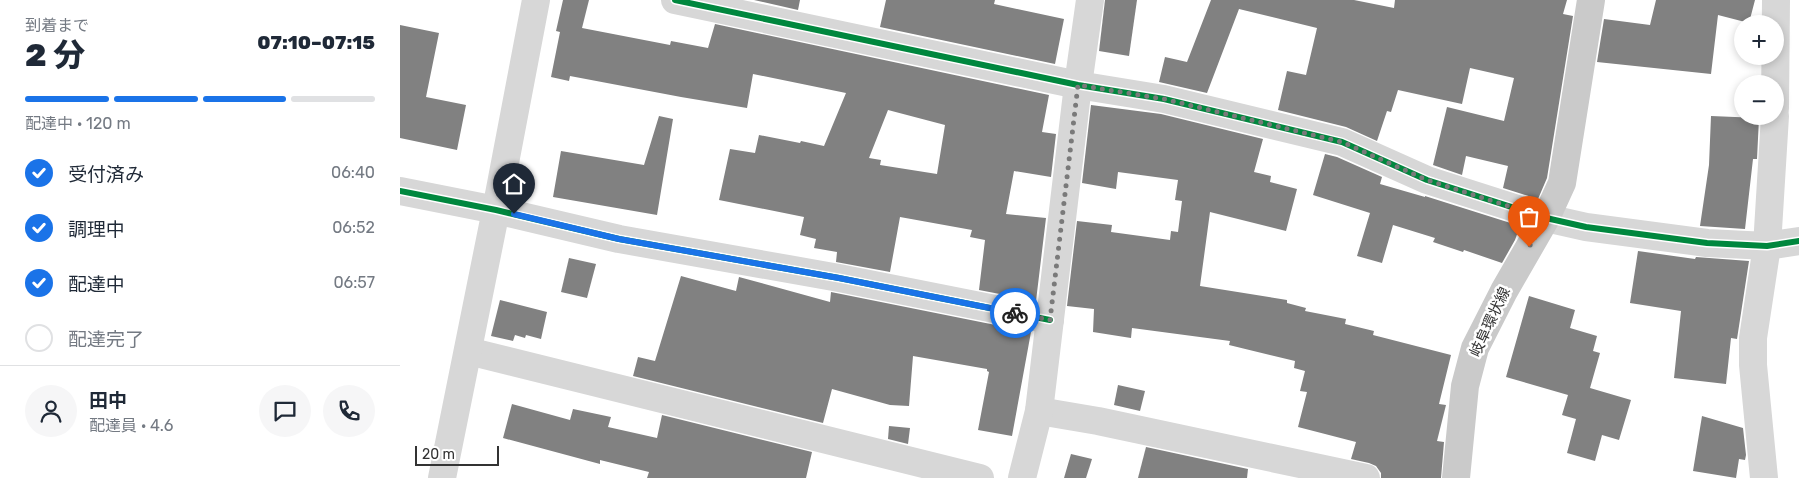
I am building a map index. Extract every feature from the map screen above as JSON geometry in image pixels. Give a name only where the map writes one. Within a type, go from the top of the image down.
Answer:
[{"type":"main road","name":"岐阜環状線","points":[[1456,478],[1465,386],[1475,348],[1546,218],[1562,183],[1592,0]]},
{"type":"street","points":[[442,478],[536,0]]},
{"type":"street","points":[[674,0],[1078,85],[1164,99],[1342,142],[1427,180],[1546,218],[1586,227],[1707,243],[1767,246],[1799,241]]},
{"type":"street","points":[[1022,478],[1039,411],[1090,0]]},
{"type":"street","points":[[1775,75],[1776,0]]},
{"type":"street","points":[[1764,478],[1753,365],[1753,338],[1767,246],[1774,125]]},
{"type":"street","points":[[400,191],[496,210],[619,239],[839,278],[1050,320]]},
{"type":"street","points":[[468,351],[980,478]]},
{"type":"street","points":[[1039,411],[1098,421],[1366,478]]},
{"type":"building","points":[[563,0],[589,0],[582,28],[670,45],[671,41],[708,48],[715,24],[1049,95],[1042,132],[1056,134],[1051,177],[1014,171],[1006,214],[1046,218],[1036,301],[979,290],[985,240],[970,237],[972,230],[900,217],[890,272],[836,262],[837,252],[814,248],[816,239],[800,235],[804,217],[719,200],[730,149],[755,153],[759,135],[824,146],[846,93],[753,74],[747,108],[570,76],[569,81],[551,77],[560,32],[556,31]],"holes":[[[888,110],[945,125],[937,174],[880,165],[881,160],[869,158]]]},
{"type":"building","points":[[754,0],[800,0],[798,10]]},
{"type":"building","points":[[886,0],[995,0],[994,4],[1064,19],[1055,64],[880,27]]},
{"type":"building","points":[[1105,0],[1137,0],[1129,56],[1099,51]]},
{"type":"building","points":[[1211,0],[1354,0],[1394,8],[1395,0],[1567,0],[1563,14],[1573,16],[1547,178],[1538,199],[1503,188],[1508,166],[1466,156],[1462,175],[1433,165],[1447,107],[1504,121],[1514,78],[1470,68],[1462,104],[1398,90],[1391,112],[1387,111],[1377,141],[1346,127],[1278,110],[1287,71],[1306,75],[1317,28],[1239,9],[1207,93],[1159,82],[1165,57],[1187,62]]},
{"type":"building","points":[[1656,0],[1755,0],[1751,15],[1734,15],[1734,19],[1718,15],[1711,74],[1597,62],[1604,19],[1650,25]]},
{"type":"building","points":[[400,25],[439,33],[426,97],[466,105],[457,150],[400,138]]},
{"type":"building","points":[[1091,105],[1161,114],[1263,139],[1254,172],[1271,176],[1270,182],[1297,189],[1286,231],[1210,212],[1200,286],[1287,300],[1287,303],[1306,308],[1305,311],[1346,319],[1345,324],[1374,331],[1373,335],[1451,355],[1439,404],[1446,405],[1437,441],[1444,442],[1441,478],[1381,478],[1381,473],[1376,466],[1351,459],[1356,442],[1298,427],[1307,392],[1300,391],[1305,371],[1294,368],[1295,361],[1229,345],[1230,341],[1132,328],[1131,338],[1093,332],[1094,309],[1067,306],[1077,221],[1112,225],[1111,232],[1170,240],[1171,231],[1178,232],[1182,201],[1175,200],[1178,180],[1118,172],[1116,189],[1082,183]]},
{"type":"building","points":[[659,116],[673,119],[657,215],[553,197],[561,151],[644,165]]},
{"type":"building","points":[[1711,116],[1734,117],[1734,125],[1759,125],[1757,159],[1753,159],[1745,229],[1700,226],[1709,165]]},
{"type":"building","points":[[1325,154],[1337,157],[1382,177],[1380,184],[1520,226],[1515,240],[1502,263],[1433,242],[1435,238],[1393,225],[1382,263],[1357,256],[1370,213],[1313,195]]},
{"type":"building","points":[[1638,251],[1695,259],[1696,257],[1749,261],[1737,339],[1731,338],[1726,384],[1674,378],[1681,311],[1630,303]]},
{"type":"building","points":[[569,258],[596,264],[587,298],[561,292]]},
{"type":"building","points":[[681,276],[736,291],[739,277],[830,302],[831,292],[1031,332],[1012,436],[978,430],[989,372],[987,369],[913,356],[909,406],[890,405],[832,389],[823,423],[633,376],[638,357],[655,361]]},
{"type":"building","points":[[1529,296],[1575,310],[1570,328],[1597,336],[1593,351],[1600,353],[1590,388],[1631,400],[1619,440],[1602,435],[1595,461],[1567,453],[1576,419],[1562,415],[1568,395],[1506,377]]},
{"type":"building","points":[[500,300],[547,312],[541,339],[526,335],[525,338],[515,335],[513,341],[491,336]]},
{"type":"building","points":[[1118,385],[1145,391],[1140,411],[1114,405]]},
{"type":"building","points":[[512,404],[570,420],[573,409],[611,417],[608,427],[657,438],[662,415],[812,452],[806,478],[647,478],[649,472],[600,460],[600,464],[503,438]]},
{"type":"building","points":[[1702,416],[1743,428],[1746,455],[1745,460],[1739,459],[1736,478],[1693,471]]},
{"type":"building","points":[[889,426],[910,428],[908,444],[888,439]]},
{"type":"building","points":[[1146,447],[1248,469],[1247,478],[1138,478]]},
{"type":"building","points":[[1071,454],[1092,459],[1086,478],[1064,478]]},
{"type":"cycle path","points":[[675,0],[1078,85],[1164,99],[1342,142],[1427,180],[1546,218],[1586,227],[1707,243],[1767,246],[1799,241]]},
{"type":"cycle path","points":[[400,191],[496,210],[619,239],[839,278],[1050,320]]},
{"type":"way so far","points":[[1015,313],[1050,320],[1078,85],[1164,99],[1342,142],[1427,180],[1546,218],[1529,247]]},
{"type":"route","points":[[514,214],[619,239],[839,278],[1015,313]]}]
